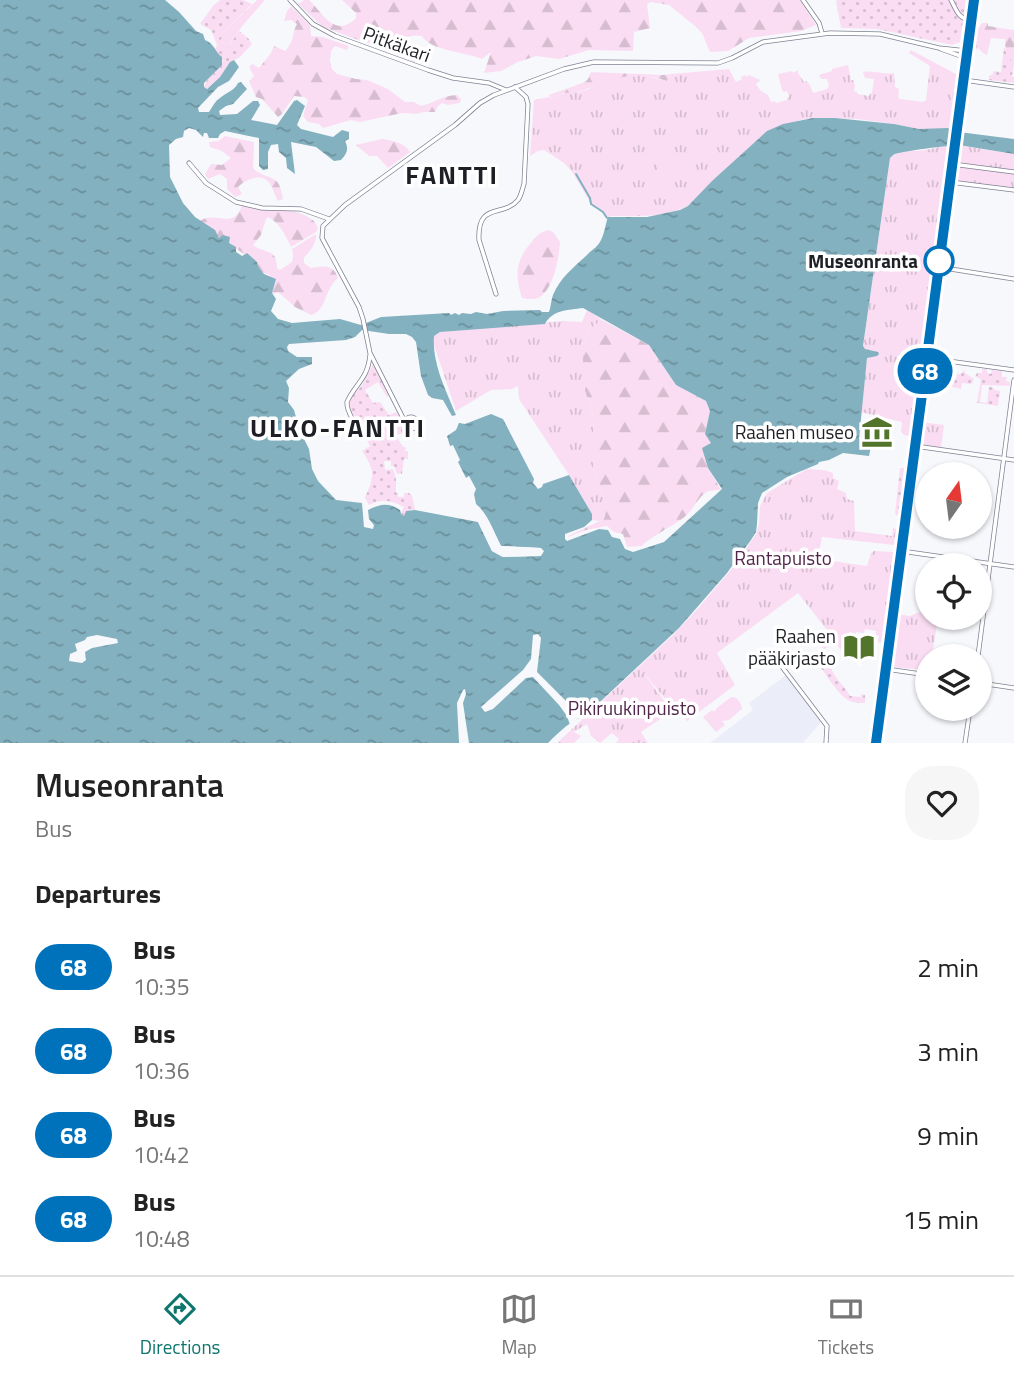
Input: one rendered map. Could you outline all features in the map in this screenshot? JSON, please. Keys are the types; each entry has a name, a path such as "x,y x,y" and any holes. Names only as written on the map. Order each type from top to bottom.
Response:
{"street":[{"name":"Pitkäkari","path":"290,0 313,24 335,36 453,78 486,82 506,90"},
{"path":"803,0 819,23 822,33"},
{"path":"951,0 961,17 971,19"},
{"path":"876,743 974,0"},
{"path":"400,409 416,419 416,427 413,429 406,426 400,409 370,353 359,307 322,238 323,226 345,205 455,125 480,103 506,90 587,63 714,63 732,58 763,42 822,33 880,34 939,48 966,58"},
{"path":"939,48 967,51"},
{"path":"964,80 1014,87"},
{"path":"496,294 478,233 484,217 513,205 519,199 524,184 528,104 526,97 515,87"},
{"path":"189,163 206,183 236,202 262,208 301,209 329,219"},
{"path":"952,164 1014,172"},
{"path":"950,182 1014,190"},
{"path":"939,267 1014,278"},
{"path":"359,437 359,430 347,402 365,374 370,353"},
{"path":"926,358 1014,370"},
{"path":"991,553 1014,380"},
{"path":"405,422 411,416"},
{"path":"915,446 1014,460"},
{"path":"901,551 916,553"},
{"path":"992,563 1014,566"},
{"path":"773,655 827,726 826,743"},
{"path":"886,669 915,673"},
{"path":"992,685 1014,688"},
{"path":"965,743 968,721"}],"shaded area":[{"path":"786,675 821,722 803,743 710,743 753,710 749,703"}],"green space":[{"path":"220,0 243,0 252,4 225,31 228,47 239,31 252,44 240,57 230,62 220,77 206,89 206,83 223,61 215,49 217,45 211,30 200,24"},
{"path":"257,0 265,0 227,48 220,41 225,31"},
{"path":"309,0 330,22 342,26 356,18 356,13 342,0 800,0 816,25 801,31 749,38 728,51 710,52 702,33 695,26 669,5 651,2 647,4 650,28 634,32 633,51 589,50 559,59 536,56 501,71 484,73 491,52 482,59 440,48 422,36 412,36 399,44 402,49 416,55 415,62 389,49 323,27 297,3"},
{"path":"838,0 966,0 960,42 952,45 877,29 841,28"},
{"path":"291,6 310,25 311,36 349,46 347,50 335,46 331,51 332,69 337,74 367,80 388,89 405,102 414,102 421,106 457,95 461,99 460,103 442,103 435,112 402,113 360,122 351,120 323,128 319,124 308,122 303,116 308,100 294,96 278,117 262,99 256,97 249,81 254,76 249,67 252,64 259,68 274,46 285,51 288,47 297,24 291,20 284,21"},
{"path":"982,23 1014,30 1014,63 1009,58 1005,39 991,38 987,55 978,48 972,49 975,33"},
{"path":"1004,47 1014,63 1014,83 989,80 993,71 1001,72"},
{"path":"911,50 956,74 951,131 857,119 800,120 760,137 688,206 669,213 607,218 603,211 591,204 564,163 544,150 530,156 534,100 577,93 629,76 667,81 671,74 729,69 736,82 745,75 760,80 756,84 768,95 771,102 776,103 789,97 787,91 782,90 778,74 798,70 813,93 829,86 827,79 821,79 819,75 848,65 857,94 869,96 872,93 874,79 865,78 863,72 894,73 895,87 899,89 900,99 923,102 926,100 930,66 909,53"},
{"path":"591,72 671,74 667,81 653,77 628,76 601,87 574,94 564,93 550,99 549,95 585,82"},
{"path":"225,136 254,142 253,169 276,181 283,199 278,201 270,184 263,178 250,179 241,184 238,187 242,194 235,197 227,189 227,179 220,174 208,179 205,174 211,164 222,165 231,158 210,147 209,142 219,141"},
{"path":"709,136 719,152 693,166 686,148"},
{"path":"382,139 402,144 410,152 388,168 377,156 369,156 356,145"},
{"path":"949,145 913,437 901,432 902,422 861,412 867,358 878,352 863,347 890,158 902,152"},
{"path":"958,145 1014,154 1014,189 954,181"},
{"path":"682,155 684,170 659,175 658,160"},
{"path":"653,160 655,176 629,178 628,162"},
{"path":"242,205 288,210 305,215 315,222 318,229 316,232 291,247 279,226 268,217 261,235 253,245 273,254 280,270 292,262 292,249 316,234 304,263 311,268 331,268 338,278 316,313 311,315 295,307 278,292 267,295 270,275 259,271 250,258 200,221 205,218 229,219 238,213"},
{"path":"548,230 553,232 560,242 552,280 540,297 522,298 518,283 521,257 540,233"},
{"path":"587,310 602,320 589,329 583,345 583,385 593,415 593,469 607,509 604,519 599,521 592,520 592,514 569,475 519,399 518,386 491,390 456,411 434,345 434,336 440,332 563,321 582,322"},
{"path":"602,320 649,345 676,385 706,401 710,411 705,434 712,443 708,468 721,490 705,493 679,521 642,546 627,547 623,534 614,532 607,526 568,537 604,519 604,497 593,469 593,415 583,385 582,368 583,345 589,329"},
{"path":"372,365 389,394 387,397 378,382 365,390 373,403 380,402 389,415 396,412 404,427 405,433 396,435 402,446 407,448 405,451 408,451 402,474 397,474 391,461 384,461 385,470 393,469 398,497 404,497 404,493 412,496 415,510 406,511 404,516 400,514 404,507 400,505 382,501 369,505 365,498 372,474 370,464 362,451 370,446 349,406 351,396 362,386"},
{"path":"943,367 953,370 956,378 957,374 964,370 974,379 972,384 962,383 961,389 948,386 948,382 941,378"},
{"path":"982,369 987,369 987,373 991,374 992,370 1002,371 1002,377 1007,377 1006,381 1010,382 1010,386 982,385 980,402 987,403 989,387 992,387 1000,391 998,406 977,403 981,379 975,377 977,373 982,373"},
{"path":"921,422 944,425 941,448 918,445"},
{"path":"900,468 905,468 903,486 905,476 908,476 902,521 898,520 899,516 895,514"},
{"name":"Rantapuisto","path":"807,469 833,473 833,478 839,481 837,489 846,493 847,499 854,501 855,531 892,536 893,528 896,529 894,545 822,537 818,559 867,566 874,551 893,552 892,585 884,643 878,642 876,631 865,629 864,633 856,632 856,636 852,636 851,640 843,639 841,650 834,642 824,650 815,639 827,630 798,593 717,653 735,685 687,721 641,670 672,711 641,732 648,743 616,743 619,739 612,733 600,743 591,736 587,724 574,732 581,736 574,743 557,743 674,634 735,565 756,534 760,506 767,493"},
{"path":"896,614 915,614 915,630 936,630 934,644 915,644 915,669 891,667"},
{"path":"820,664 831,667 850,696 865,695 865,703 852,702 844,697"},
{"path":"731,697 739,700 742,709 729,720 722,721 725,725 716,732 703,717 712,710 714,712"}],"water":[{"path":"0,0 165,0 196,31 203,34 205,40 222,57 222,65 204,83 204,87 207,89 220,77 230,62 234,60 239,67 229,81 218,87 198,108 199,112 209,112 217,101 241,82 247,89 233,104 219,111 220,115 237,114 253,101 258,101 260,105 251,120 277,125 297,100 305,106 297,125 301,129 333,137 342,130 349,132 349,139 345,141 347,151 341,160 334,161 316,147 291,142 295,174 287,168 286,158 279,152 278,144 271,145 268,152 268,169 263,170 259,166 259,138 225,131 218,138 209,138 207,133 204,133 203,137 196,130 189,128 184,131 183,137 169,145 170,177 183,203 195,217 215,230 219,238 223,235 230,237 229,243 236,247 236,252 242,256 247,253 257,262 264,274 276,279 272,293 276,299 271,311 278,319 292,323 340,319 361,325 381,317 449,313 459,315 476,312 487,314 503,311 549,312 559,283 599,244 608,217 647,217 688,206 767,131 783,124 813,118 835,118 919,129 948,128 951,131 1014,139 1014,154 953,144 898,153 890,158 863,346 879,354 867,358 859,439 872,441 869,456 843,453 787,477 762,493 758,503 756,532 727,573 679,628 586,715 570,723 548,743 469,743 463,703 465,689 457,703 459,743 0,743","holes":["583,308 649,345 676,385 706,401 710,411 705,434 711,443 702,448 708,468 722,489 664,542 633,552 625,549 620,539 612,537 608,530 599,529 567,541 565,534 584,527 592,520 592,514 569,475 543,484 538,489 503,419 491,414 465,424 459,423 456,430 447,436 450,446 453,445 466,478 469,476 476,489 476,504 487,518 501,546 541,548 541,556 503,557 492,551 478,522 415,510 406,511 404,516 396,507 388,505 368,510 369,519 374,525 373,529 364,527 362,503 336,500 318,481 312,469 309,449 294,410 288,402 289,388 286,381 299,369 312,364 312,357 297,357 288,351 289,344 346,340 355,337 362,330 406,334 416,342 421,376 428,395 443,400 452,416 456,415 437,367 434,336 440,332 545,324 556,313","97,635 117,639 118,643 92,648 85,652 86,660 82,663 69,661 70,654 77,651 75,644"]}],"pier":[{"path":"486,517 501,546 541,548 544,551 541,556 503,557 492,551 478,522 481,520 495,548 503,553 540,551 499,549 483,519"},
{"path":"538,634 541,638 537,672 581,716 570,725 559,705 533,677 526,678 493,709 485,712 481,707 523,670 531,659 533,635"}],"waterway":[{"path":"576,174 591,204 607,218"}],"bus line":[{"name":"68","path":"876,743 974,0"}],"place":[{"name":"Museonranta","path":"939,261"},
{"name":"Raahen museo","path":"877,432"},
{"name":"Raahen pääkirjasto","path":"859,647"}],"district":[{"name":"FANTTI","path":"452,175"},
{"name":"ULKO-FANTTI","path":"338,428"}],"park label":[{"name":"Pikiruukinpuisto","path":"632,708"}]}
